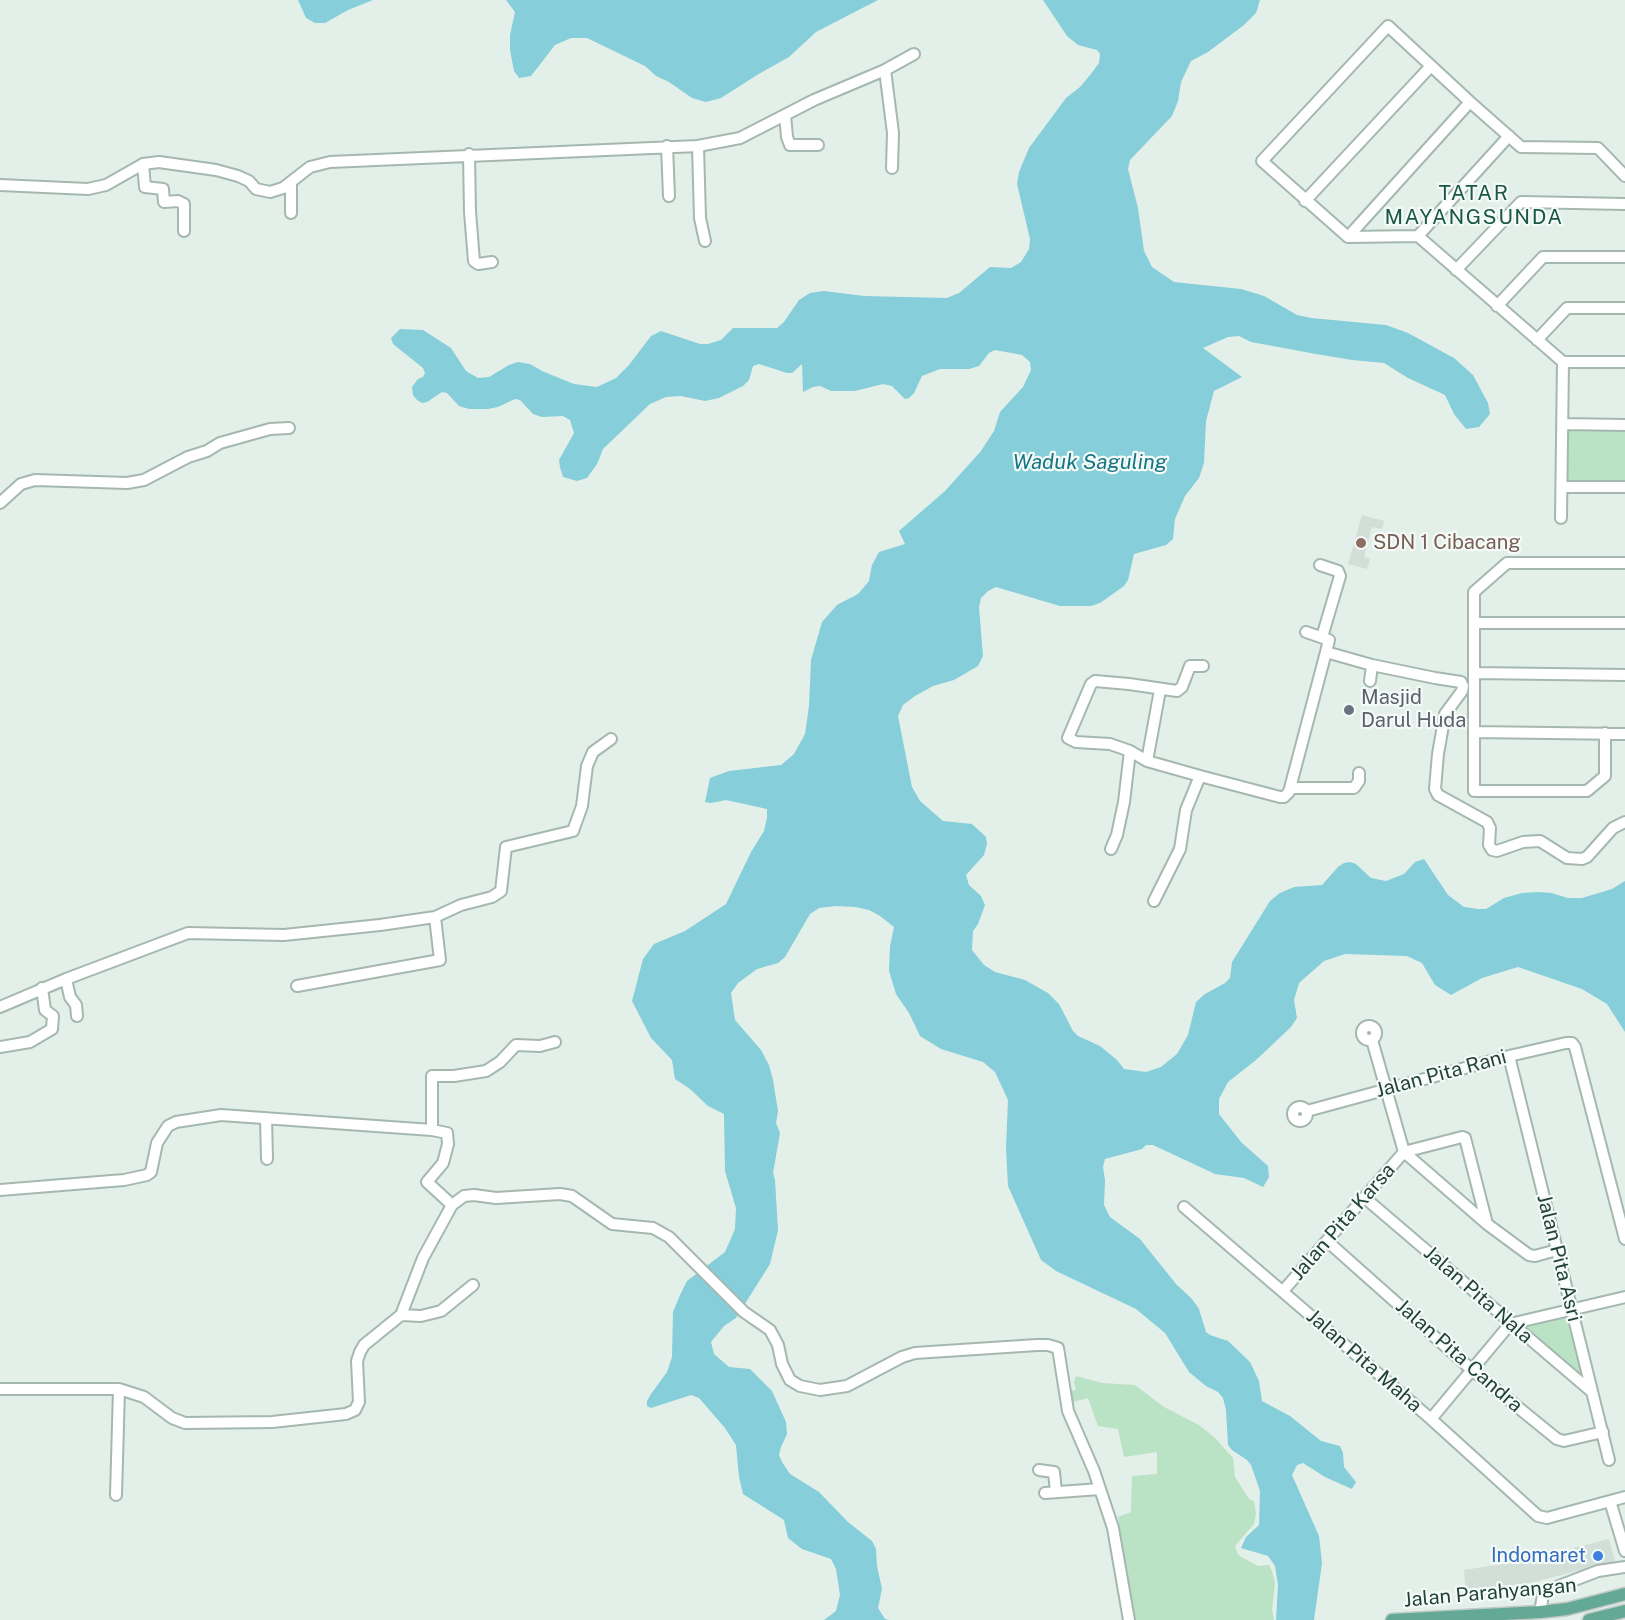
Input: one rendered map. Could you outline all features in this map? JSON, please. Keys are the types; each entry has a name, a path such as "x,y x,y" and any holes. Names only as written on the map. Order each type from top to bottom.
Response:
{"main road":[{"name":"Jalan Parahyangan","path":"1392,1620 1498,1617 1567,1609 1625,1594"},
{"name":"Jalan Parahyangan","path":"1589,1620 1625,1611"}],"street":[{"path":"1625,176 1598,148 1521,147 1388,26 1262,161 1348,237 1418,236 1563,362 1625,362"},
{"path":"0,185 88,189 106,185 143,164 159,162 216,170 238,176 263,191 277,190 291,183 309,167 330,162 469,154 698,146 740,138 885,70 914,54"},
{"path":"1305,201 1431,66"},
{"path":"885,70 893,133 892,168"},
{"path":"1348,237 1470,102"},
{"path":"785,115 790,146 818,145"},
{"path":"1418,236 1509,136"},
{"path":"667,146 669,196"},
{"path":"698,146 700,218 705,241"},
{"path":"469,154 474,261 478,264 492,262"},
{"path":"143,164 145,187 163,189 164,201 178,201 184,204 184,231"},
{"path":"291,183 291,213"},
{"path":"1456,270 1521,202 1625,204"},
{"path":"1497,306 1544,257 1625,256"},
{"path":"1537,340 1567,308 1625,308"},
{"path":"1561,518 1563,362"},
{"path":"1563,424 1625,425"},
{"path":"0,503 21,484 35,480 127,483 144,480 220,443 270,429 289,428"},
{"path":"1562,487 1625,487"},
{"path":"1605,733 1605,776 1587,791 1474,791 1474,592 1507,563 1625,563"},
{"path":"1320,565 1338,571 1340,576 1322,637"},
{"path":"1475,623 1625,623"},
{"path":"1203,666 1190,666 1180,690 1160,690 1095,681 1087,690 1068,738 1076,742 1110,744 1147,761 1280,796 1286,795 1291,788 1329,641 1306,632"},
{"path":"1326,652 1372,665 1435,678 1458,680 1462,684 1462,691 1445,714 1435,789 1438,795 1487,822 1490,828 1489,845 1492,850 1497,851 1523,842 1540,841 1567,858 1582,859 1587,857 1612,828 1625,822"},
{"path":"1370,681 1372,665"},
{"path":"1474,674 1625,675"},
{"path":"1147,761 1160,690"},
{"path":"1474,732 1625,734"},
{"path":"0,1007 42,988 188,933 284,935 380,925 435,917 461,905 492,897 501,891 506,847 573,831 582,806 587,766 593,752 611,739"},
{"path":"1111,849 1122,812 1130,752"},
{"path":"1291,788 1354,788 1359,781 1359,773"},
{"path":"1155,901 1180,849 1186,810 1200,776"},
{"path":"297,986 440,960 435,917"},
{"path":"66,979 70,997 77,1007 77,1016"},
{"path":"0,1047 30,1042 52,1029 53,1016 45,1010 42,988"},
{"path":"1372,1040 1404,1152 1486,1224 1532,1256 1557,1250"},
{"path":"432,1130 430,1080 432,1075 454,1076 486,1071 500,1062 516,1046 540,1046 555,1042"},
{"name":"Jalan Pita Rani","path":"1307,1111 1509,1056 1572,1043 1575,1047 1625,1239"},
{"name":"Jalan Pita Asri","path":"1509,1056 1609,1460"},
{"path":"0,1190 124,1180 147,1175 151,1172 158,1140 168,1125 222,1115 447,1133 448,1144 442,1163 427,1180 427,1184 452,1205"},
{"path":"266,1118 267,1159"},
{"path":"1404,1152 1465,1138 1486,1224"},
{"name":"Jalan Pita Karsa","path":"1283,1292 1404,1152"},
{"path":"0,1389 119,1389 144,1397 172,1418 185,1423 272,1422 346,1414 356,1410 359,1402 357,1361 362,1348 401,1315 423,1258 452,1205 464,1196 474,1195 496,1198 560,1194 572,1196 612,1224 653,1228 669,1237 744,1312 770,1330 778,1345 782,1364 790,1380 800,1386 820,1390 847,1386 902,1357 915,1353 1037,1345 1058,1348 1068,1411 1082,1441 1113,1528 1129,1620"},
{"name":"Jalan Pita Nala","path":"1365,1198 1592,1392"},
{"name":"Jalan Pita Maha","path":"1184,1207 1431,1419 1542,1518 1610,1501"},
{"name":"Jalan Pita Candra","path":"1327,1241 1472,1370 1561,1441 1602,1432"},
{"path":"401,1315 421,1316 441,1311 473,1286"},
{"path":"1431,1419 1510,1324 1625,1297"},
{"path":"116,1495 119,1389"},
{"path":"1039,1470 1054,1472 1051,1493 1100,1489"},
{"path":"1625,1497 1610,1501 1625,1551"},
{"path":"1540,1612 1546,1591 1598,1571 1625,1568"}],"shaded area":[{"name":"SDN 1 Cibacang","path":"1362,515 1384,521 1382,529 1372,527 1364,557 1370,559 1367,569 1348,564"},
{"path":"1609,1539 1615,1561 1530,1583 1466,1592 1464,1570 1522,1561"}],"green space":[{"path":"1625,428 1625,483 1565,483 1565,429"},
{"path":"1566,1316 1582,1375 1523,1327"},
{"path":"1076,1376 1102,1383 1135,1385 1164,1407 1199,1425 1215,1438 1233,1458 1235,1477 1249,1499 1254,1501 1256,1513 1254,1524 1235,1546 1238,1555 1258,1566 1269,1565 1275,1583 1272,1609 1274,1620 1132,1620 1118,1517 1131,1512 1132,1476 1157,1474 1157,1452 1124,1457 1118,1429 1098,1426 1088,1398 1072,1402 1069,1391 1076,1390 1074,1382"}],"water":[{"path":"298,0 373,0 325,23 315,23 306,18"},
{"path":"506,0 878,0 816,32 789,57 721,98 706,102 692,98 656,76 645,66 587,38 571,38 555,45 531,76 519,78 514,71 510,50 510,35 515,12"},
{"name":"Waduk Saguling","path":"1043,0 1260,0 1256,13 1244,25 1208,52 1191,61 1181,82 1178,101 1172,116 1130,160 1128,169 1138,208 1144,251 1152,267 1174,282 1241,289 1264,296 1297,315 1386,325 1408,333 1454,358 1473,375 1488,403 1490,414 1479,427 1466,429 1454,414 1445,395 1408,378 1384,363 1352,360 1251,342 1239,336 1228,337 1203,348 1242,377 1214,391 1206,421 1204,463 1199,478 1185,496 1175,519 1173,539 1166,545 1134,554 1128,580 1124,586 1100,603 1091,606 1060,606 996,587 988,591 981,598 979,607 983,656 978,666 954,680 933,686 915,696 903,705 898,716 912,787 920,801 943,821 972,824 986,837 984,855 966,875 969,885 981,896 985,905 973,931 972,950 984,965 995,972 1025,980 1048,993 1059,1004 1078,1036 1100,1046 1124,1069 1146,1072 1161,1067 1177,1054 1188,1035 1196,1002 1230,978 1232,962 1270,901 1280,893 1294,887 1322,885 1344,863 1356,864 1371,878 1386,881 1404,874 1415,862 1424,859 1448,895 1464,907 1478,909 1486,909 1504,898 1522,893 1551,893 1568,898 1582,898 1612,889 1625,881 1625,1032 1607,1004 1582,989 1518,967 1482,978 1451,995 1435,985 1422,963 1407,956 1345,954 1324,961 1299,983 1294,1000 1297,1018 1291,1027 1256,1060 1228,1082 1219,1099 1219,1114 1241,1142 1268,1166 1269,1177 1263,1187 1244,1178 1215,1174 1153,1145 1146,1145 1142,1149 1105,1159 1103,1167 1104,1205 1110,1217 1140,1239 1176,1284 1192,1299 1199,1309 1206,1332 1228,1341 1250,1362 1259,1381 1262,1401 1290,1416 1321,1441 1340,1446 1344,1467 1356,1482 1352,1489 1325,1477 1303,1463 1297,1465 1292,1475 1319,1536 1322,1563 1314,1620 1276,1620 1278,1585 1275,1566 1268,1556 1241,1548 1246,1537 1259,1525 1260,1491 1251,1465 1228,1445 1223,1398 1189,1372 1165,1333 1136,1309 1056,1271 1041,1260 1008,1186 1006,1148 1008,1100 995,1072 983,1062 941,1049 920,1036 909,1013 896,994 889,971 890,946 894,927 869,910 836,906 819,908 810,914 785,957 778,963 757,969 738,983 731,993 735,1020 761,1050 769,1065 773,1080 778,1111 776,1123 780,1133 773,1173 778,1230 770,1264 736,1318 724,1326 711,1342 714,1354 729,1367 750,1369 772,1391 786,1422 787,1434 779,1455 790,1474 819,1492 848,1522 872,1541 876,1549 882,1589 878,1608 885,1619 889,1620 824,1620 836,1611 840,1595 836,1569 831,1559 802,1549 788,1538 784,1520 743,1494 736,1445 725,1428 699,1398 691,1395 651,1408 647,1406 651,1394 667,1372 672,1357 673,1312 680,1295 687,1281 725,1252 735,1229 736,1208 725,1171 724,1114 708,1106 675,1079 672,1060 651,1038 632,1001 643,959 654,944 685,931 726,904 751,852 764,831 767,809 726,800 705,802 710,778 729,771 781,765 794,754 805,734 811,660 822,622 837,605 858,594 869,581 872,565 879,552 905,544 899,531 945,491 981,451 994,431 1000,412 1023,387 1031,370 1030,362 1022,355 995,350 989,353 979,366 969,369 940,369 922,376 914,393 905,399 892,386 883,384 855,391 831,391 820,386 803,392 802,364 792,373 787,373 759,364 753,366 749,380 743,386 719,398 705,401 681,396 666,397 650,404 603,449 597,464 587,478 577,481 563,477 559,460 574,433 570,420 563,416 542,417 533,414 520,400 515,399 498,407 469,409 459,406 447,393 442,392 422,403 413,395 412,387 418,379 423,377 425,373 423,368 393,344 391,338 400,329 423,330 451,348 466,371 478,378 489,377 518,362 530,364 574,384 597,387 616,378 651,336 661,331 700,344 708,344 721,340 733,328 777,328 799,300 810,293 824,291 864,296 947,298 959,293 990,267 1011,268 1021,262 1029,249 1030,239 1017,184 1019,172 1029,148 1066,98 1080,87 1099,63 1100,54 1097,50 1078,45 1067,36"}],"place":[{"name":"SDN 1 Cibacang","path":"1361,543"},
{"name":"Masjid Darul Huda","path":"1349,710"},
{"name":"Indomaret","path":"1598,1556"}],"district":[{"name":"TATAR MAYANGSUNDA","path":"1474,206"}]}
